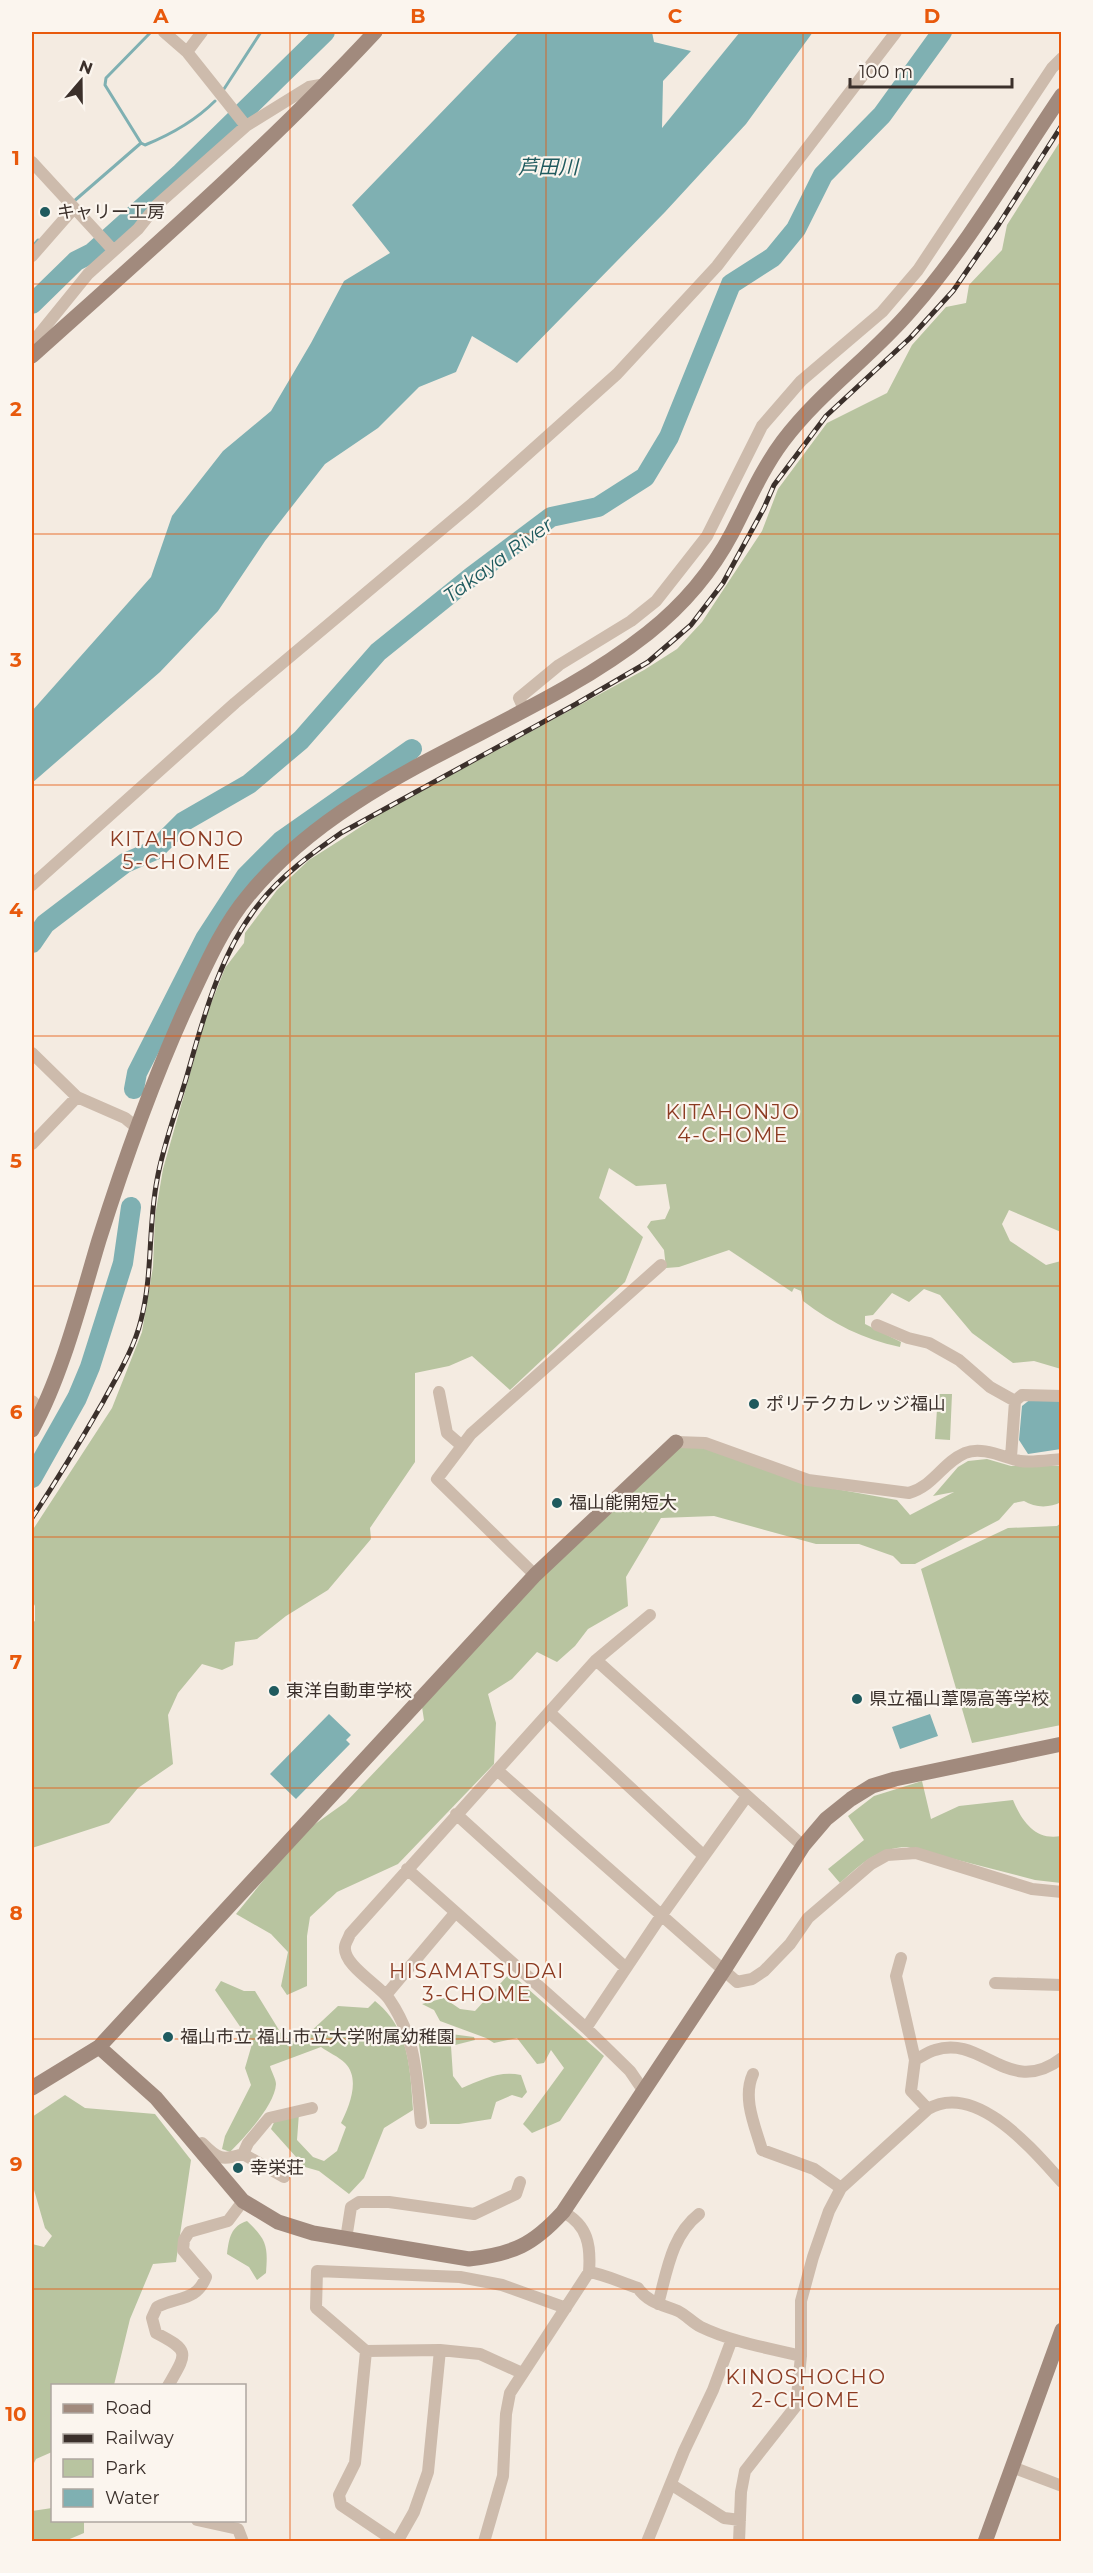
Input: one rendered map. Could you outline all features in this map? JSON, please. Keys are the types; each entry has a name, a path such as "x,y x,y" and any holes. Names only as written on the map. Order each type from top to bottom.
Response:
{"street":[{"path":"164,32 187,52 241,119"},
{"path":"187,52 202,32"},
{"path":"32,356 212,194 327,83 375,32"},
{"path":"32,885 235,703 473,502 617,374 717,266 896,32"},
{"path":"524,709 519,698 559,664 631,621 656,601 707,536 762,426 801,381 882,312 918,270 1052,68 1062,58"},
{"path":"32,343 88,274 107,244 138,229 158,205 241,119 309,87 327,83"},
{"path":"32,1430 37,1406 77,1313 136,1127 157,1070 205,967 224,932 253,891 304,841 342,812 383,786 596,669 667,617 711,568 779,446 809,408 909,313 974,227 1062,95"},
{"path":"32,162 107,244"},
{"path":"32,256 72,205"},
{"path":"32,1053 73,1093 125,1118 136,1127"},
{"path":"32,1144 73,1093"},
{"path":"535,1575 437,1479 471,1434 661,1265"},
{"path":"877,1325 908,1338 929,1343 959,1360 990,1386 1016,1401"},
{"path":"439,1392 447,1433 462,1446"},
{"path":"1011,1457 1016,1401 1022,1395 1062,1396"},
{"path":"32,2088 99,2047 535,1575 676,1442 705,1443 808,1480 909,1493 924,1489 944,1468 966,1453 989,1452 1020,1461 1062,1459"},
{"path":"422,2123 410,2039 400,2016 386,1995 347,1959 345,1948 350,1934 596,1660 650,1615"},
{"path":"596,1660 803,1846"},
{"path":"549,1712 704,1856"},
{"path":"99,2047 156,2098 243,2201 278,2222 313,2233 469,2259 495,2256 525,2245 544,2232 563,2212 724,1970 803,1846 826,1819 872,1786 894,1779 1062,1744"},
{"path":"496,1770 737,1982 752,1979 764,1971 790,1944 808,1918 872,1864 887,1855 916,1853 1032,1889 1062,1892"},
{"path":"586,2028 661,1916 747,1796"},
{"path":"456,1814 626,1968"},
{"path":"407,1869 586,2028 630,2071 643,2090"},
{"path":"386,1995 455,1913"},
{"path":"901,1958 896,1976 915,2060 911,2091 928,2109"},
{"path":"995,1983 1062,1985"},
{"path":"915,2060 936,2049 954,2048 972,2052 1010,2069 1030,2074 1062,2058"},
{"path":"753,2074 750,2082 749,2105 762,2150 814,2169 841,2188"},
{"path":"738,2541 746,2471 796,2406 801,2356 801,2301 829,2211 841,2188 928,2109 939,2103 953,2102 966,2105 992,2117 1022,2139 1062,2182"},
{"path":"243,2154 248,2143 269,2118 312,2108"},
{"path":"190,2138 195,2136 214,2155 226,2159 243,2154 284,2177"},
{"path":"346,2239 351,2207 359,2202 389,2202 474,2214 516,2194 520,2182"},
{"path":"169,2384 183,2360 183,2353 179,2345 156,2333 152,2318 157,2307 195,2295 202,2288 206,2277 183,2250 184,2240 189,2232 228,2221 243,2201"},
{"path":"484,2541 503,2476 506,2414 510,2393 589,2272 591,2252 585,2232 574,2218 563,2212"},
{"path":"658,2304 677,2239 688,2223 699,2214"},
{"path":"522,2373 480,2354 440,2350 366,2351 316,2308 317,2271 460,2277 502,2285 566,2308"},
{"path":"589,2272 638,2288 641,2294 658,2304 680,2312 701,2326 732,2338 801,2356"},
{"path":"985,2541 1062,2330"},
{"path":"647,2541 672,2485 684,2451 713,2390 732,2338"},
{"path":"366,2351 355,2463 339,2494 340,2505 397,2541 422,2494 428,2472 440,2350"},
{"path":"1012,2467 1062,2486"},
{"path":"672,2485 724,2518 740,2520"},
{"path":"206,2522 238,2529 243,2541"}],"green space":[{"path":"1061,140 1061,1232 1009,1210 1002,1224 1010,1241 1046,1265 1061,1261 1061,1369 1034,1361 1013,1363 972,1333 940,1295 924,1289 909,1302 892,1293 873,1315 865,1316 865,1324 901,1342 900,1347 873,1340 837,1324 803,1301 801,1291 794,1288 792,1292 729,1250 679,1267 666,1268 664,1250 647,1227 651,1221 665,1219 670,1208 666,1184 636,1186 609,1168 599,1198 643,1237 625,1282 510,1390 472,1356 449,1366 415,1373 415,1462 370,1528 371,1539 328,1590 286,1616 257,1639 235,1642 233,1665 222,1670 202,1664 178,1693 168,1715 173,1764 138,1788 109,1823 32,1848 32,1623 35,1621 35,1606 32,1600 32,1531 112,1408 142,1332 153,1267 155,1216 163,1169 207,1014 225,968 244,943 245,933 277,890 309,860 383,812 644,670 677,649 702,622 762,531 778,489 827,423 887,393 912,345 946,307 966,303 969,285 1002,250 1007,225"},
{"path":"938,1394 952,1394 950,1440 935,1439"},
{"path":"677,1446 706,1446 808,1484 897,1500 910,1515 954,1492 933,1496 958,1467 968,1461 987,1459 1011,1466 1061,1466 1061,1502 1043,1506 1024,1501 1014,1503 999,1520 915,1564 901,1564 893,1556 859,1544 816,1544 714,1516 661,1518 626,1577 628,1606 588,1629 575,1646 557,1662 537,1652 512,1679 488,1694 496,1723 494,1764 398,1864 337,1892 310,1917 307,1936 307,1986 287,1995 281,1986 288,1952 271,1934 236,1914 301,1834 346,1802 424,1720 422,1707 536,1578"},
{"path":"1061,1523 1061,1725 972,1743 921,1569 1008,1528 1057,1526"},
{"path":"922,1781 931,1819 959,1806 1013,1800 1021,1816 1037,1833 1052,1837 1061,1836 1061,1883 1035,1880 907,1847 887,1850 870,1858 840,1883 828,1869 864,1840 848,1816 874,1796"},
{"path":"510,1973 604,2056 560,2121 532,2133 523,2124 564,2068 551,2050 544,2063 537,2064 517,2038 494,2043 440,2021 434,2010 422,2004 444,1998 460,2009 475,2011"},
{"path":"221,1981 244,1991 255,1991 287,2043 307,2035 338,2006 368,2008 375,2001 387,2012 395,2024 402,2037 409,2065 413,2110 384,2128 364,2178 349,2194 319,2171 305,2167 271,2129 276,2118 299,2113 297,2140 313,2157 324,2161 337,2151 346,2127 341,2123 352,2093 352,2077 345,2063 321,2047 270,2066 276,2084 265,2111 230,2152 222,2149 225,2136 251,2085 245,2068 252,2044 215,1990"},
{"path":"443,2033 474,2037 475,2040 451,2046 453,2076 462,2088 491,2077 513,2074 521,2075 527,2092 522,2098 512,2095 496,2102 491,2119 459,2124 430,2124 418,2038"},
{"path":"65,2095 85,2108 155,2114 191,2160 176,2262 153,2264 130,2319 114,2384 51,2384 51,2452 36,2459 32,2467 32,2244 44,2247 52,2236 45,2228 32,2183 34,2157 32,2117"},
{"path":"247,2221 259,2233 265,2244 266,2273 257,2280 249,2267 227,2254 234,2229"},
{"path":"51,2508 51,2522 84,2522 84,2533 65,2541 32,2541 32,2511"}],"water":[{"name":"芦田川","path":"519,32 652,32 654,42 691,51 663,81 662,128 740,32 813,32 746,124 665,212 517,363 472,336 456,372 419,387 378,428 325,464 265,541 218,611 160,672 32,783 32,711 151,577 172,516 223,451 271,411 344,281 390,253 352,205"},
{"path":"1032,1398 1061,1401 1061,1449 1028,1454 1019,1440 1022,1406"},
{"path":"329,1714 351,1735 346,1740 350,1744 296,1799 270,1774"},
{"path":"930,1714 938,1736 900,1749 892,1727"}],"waterway":[{"path":"141,143 105,85 106,78 151,32"},
{"path":"224,89 261,32"},
{"path":"32,304 76,261 92,253 181,173 325,32"},
{"name":"Takaya River","path":"32,943 45,924 125,863 155,850 183,822 249,784 301,740 378,652 471,577 551,517 598,507 645,477 669,437 731,284 773,257 796,229 823,175 882,115 942,32"},
{"path":"73,202 141,143 145,145 174,132 215,101"},
{"path":"32,247 38,240"},
{"path":"134,1089 137,1073 205,939 246,876 281,841 412,749"},
{"path":"32,1478 77,1398 90,1367 123,1263 131,1207"}],"railway":[{"path":"32,1518 103,1402 134,1341 145,1303 154,1197 166,1142 214,988 233,944 259,904 287,874 341,833 648,662 691,625 723,583 774,485 826,416 910,338 953,291 1062,125"}],"place":[{"name":"キャリー工房","path":"45,212"},
{"name":"ポリテクカレッジ福山","path":"754,1404"},
{"name":"福山能開短大","path":"557,1503"},
{"name":"東洋自動車学校","path":"274,1691"},
{"name":"県立福山葦陽高等学校","path":"857,1699"},
{"name":"福山市立 福山市立大学附属幼稚園","path":"168,2037"},
{"name":"幸栄荘","path":"238,2168"}],"district":[{"name":"KITAHONJO 5-CHOME","path":"177,850"},
{"name":"KITAHONJO 4-CHOME","path":"733,1124"},
{"name":"HISAMATSUDAI 3-CHOME","path":"477,1982"},
{"name":"KINOSHOCHO 2-CHOME","path":"806,2388"}]}
